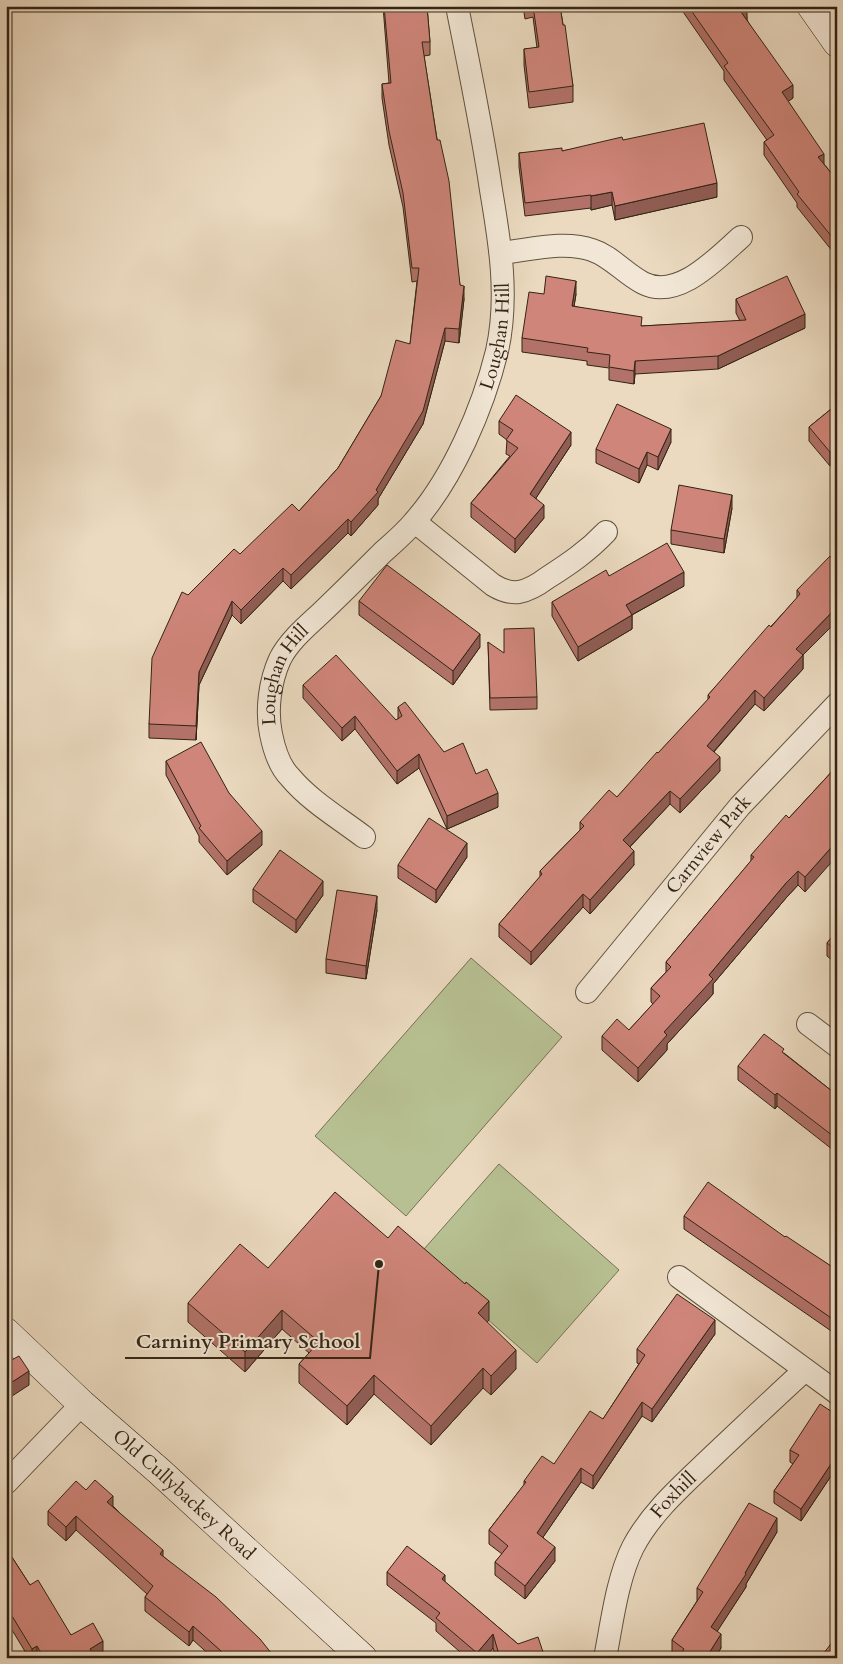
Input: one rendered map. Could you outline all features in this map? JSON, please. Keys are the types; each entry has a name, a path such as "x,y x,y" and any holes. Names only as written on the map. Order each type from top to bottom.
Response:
{"street":[{"name":"Loughan Hill","path":"364,837 311,798 288,776 278,758 272,738 269,714 270,692 278,666 287,648 307,626 414,522 436,493 454,464 476,416 489,380 497,350 502,316 501,253 484,141 457,6"},
{"path":"811,6 837,43"},
{"path":"501,253 564,246 583,247 600,253 643,283 664,287 687,280 698,274 740,237"},
{"path":"414,522 493,585 499,589 512,592 526,590 578,559 606,532"},
{"name":"Carnview Park","path":"587,992 740,806 837,704"},
{"path":"808,1024 837,1046"},
{"path":"679,1277 837,1393"},
{"name":"Old Cullybackey Road","path":"6,1332 82,1404 363,1658"},
{"name":"Foxhill","path":"605,1658 629,1557 633,1547 652,1518 673,1494 805,1370"},
{"path":"6,1483 82,1404"}],"green space":[{"path":"471,958 562,1037 406,1216 315,1136"},
{"path":"499,1164 619,1270 537,1363 417,1257"}],"building":[{"path":"384,6 427,6 430,42 422,42 437,140 440,140 449,181 460,285 464,286 459,329 445,328 423,411 376,490 378,492 351,522 348,519 291,575 283,568 241,610 232,601 199,672 196,726 149,724 152,658 182,592 188,595 234,549 240,554 292,504 299,511 338,468 381,396 396,340 410,344 419,268 412,268 403,193 389,131 382,84 391,83"},
{"path":"533,6 560,6 563,25 565,25 573,86 529,92 524,49 539,47"},
{"path":"688,6 746,6 747,8 741,12 793,85 782,92 824,154 818,157 837,180 837,243 797,194 799,192 764,142 774,135 724,66 728,63"},
{"path":"704,123 717,183 615,206 612,192 525,203 519,153 562,148 562,151 622,137 623,140"},
{"path":"546,276 576,281 572,306 642,317 641,326 746,320 736,299 787,276 805,314 718,356 635,361 634,371 609,367 610,355 587,352 588,348 522,338 529,292 544,294"},
{"path":"516,395 571,432 530,494 544,505 515,539 471,503 518,448 506,440 513,430 499,421"},
{"path":"617,404 671,429 658,457 647,452 639,469 596,449"},
{"path":"836,405 837,447 830,452 809,427"},
{"path":"679,485 732,495 724,539 671,530"},
{"path":"667,543 684,572 626,605 632,615 578,647 552,602 606,570 609,576"},
{"path":"830,556 834,561 837,558 837,607 796,649 803,655 764,698 755,690 707,746 720,757 680,799 670,791 623,840 634,851 590,900 583,894 531,952 499,924 542,874 540,871 584,826 580,822 609,790 617,797 710,697 708,695 769,625 771,627 800,594 797,590"},
{"path":"387,565 480,634 453,671 359,601"},
{"path":"534,628 537,697 490,698 488,642 504,653 504,629"},
{"path":"336,655 396,720 402,716 398,707 405,702 444,752 463,743 476,774 487,769 498,793 447,816 419,754 397,771 355,716 342,728 303,685"},
{"path":"201,742 229,793 262,831 227,861 199,828 201,826 166,761"},
{"path":"837,766 837,841 805,877 798,871 786,883 709,975 713,979 664,1032 667,1035 638,1068 602,1036 617,1019 629,1030 660,996 651,988 671,967 666,962 754,857 751,855 786,815 789,818"},
{"path":"429,818 467,843 436,890 398,865"},
{"path":"280,850 323,881 296,920 253,889"},
{"path":"337,890 377,896 366,966 326,959"},
{"path":"837,931 837,951 827,943"},
{"path":"764,1034 784,1049 782,1052 837,1095 837,1139 738,1066"},
{"path":"708,1182 785,1237 837,1270 837,1322 684,1216"},
{"path":"335,1192 388,1238 398,1226 465,1284 466,1282 489,1301 478,1313 516,1350 491,1376 483,1368 431,1426 374,1375 347,1406 299,1364 319,1342 282,1310 245,1352 188,1303 240,1244 268,1268"},
{"path":"677,1294 715,1320 652,1409 642,1402 593,1476 581,1468 537,1533 555,1547 525,1586 495,1562 508,1546 489,1530 526,1482 524,1481 542,1456 554,1464 590,1411 603,1419 645,1355 637,1349"},
{"path":"19,1356 29,1371 6,1386 6,1363"},
{"path":"820,1404 837,1415 837,1455 801,1509 774,1491 799,1455 790,1450"},
{"path":"95,1480 113,1496 107,1502 163,1550 160,1554 216,1597 260,1639 275,1658 219,1658 221,1651 193,1626 189,1632 145,1597 153,1586 76,1516 66,1527 48,1511 76,1481 86,1490"},
{"path":"749,1503 777,1518 746,1574 711,1627 721,1634 706,1658 678,1658 684,1649 672,1640 703,1592 697,1588"},
{"path":"407,1546 445,1575 442,1579 518,1644 538,1637 545,1658 500,1658 493,1634 477,1653 436,1618 440,1613 387,1572"},
{"path":"6,1548 30,1585 38,1580 71,1635 93,1623 103,1641 90,1649 95,1658 44,1658 37,1646 32,1649 6,1606"},
{"path":"837,1636 837,1658 820,1658"}],"place":[{"name":"Carniny Primary School","path":"379,1264"}]}
